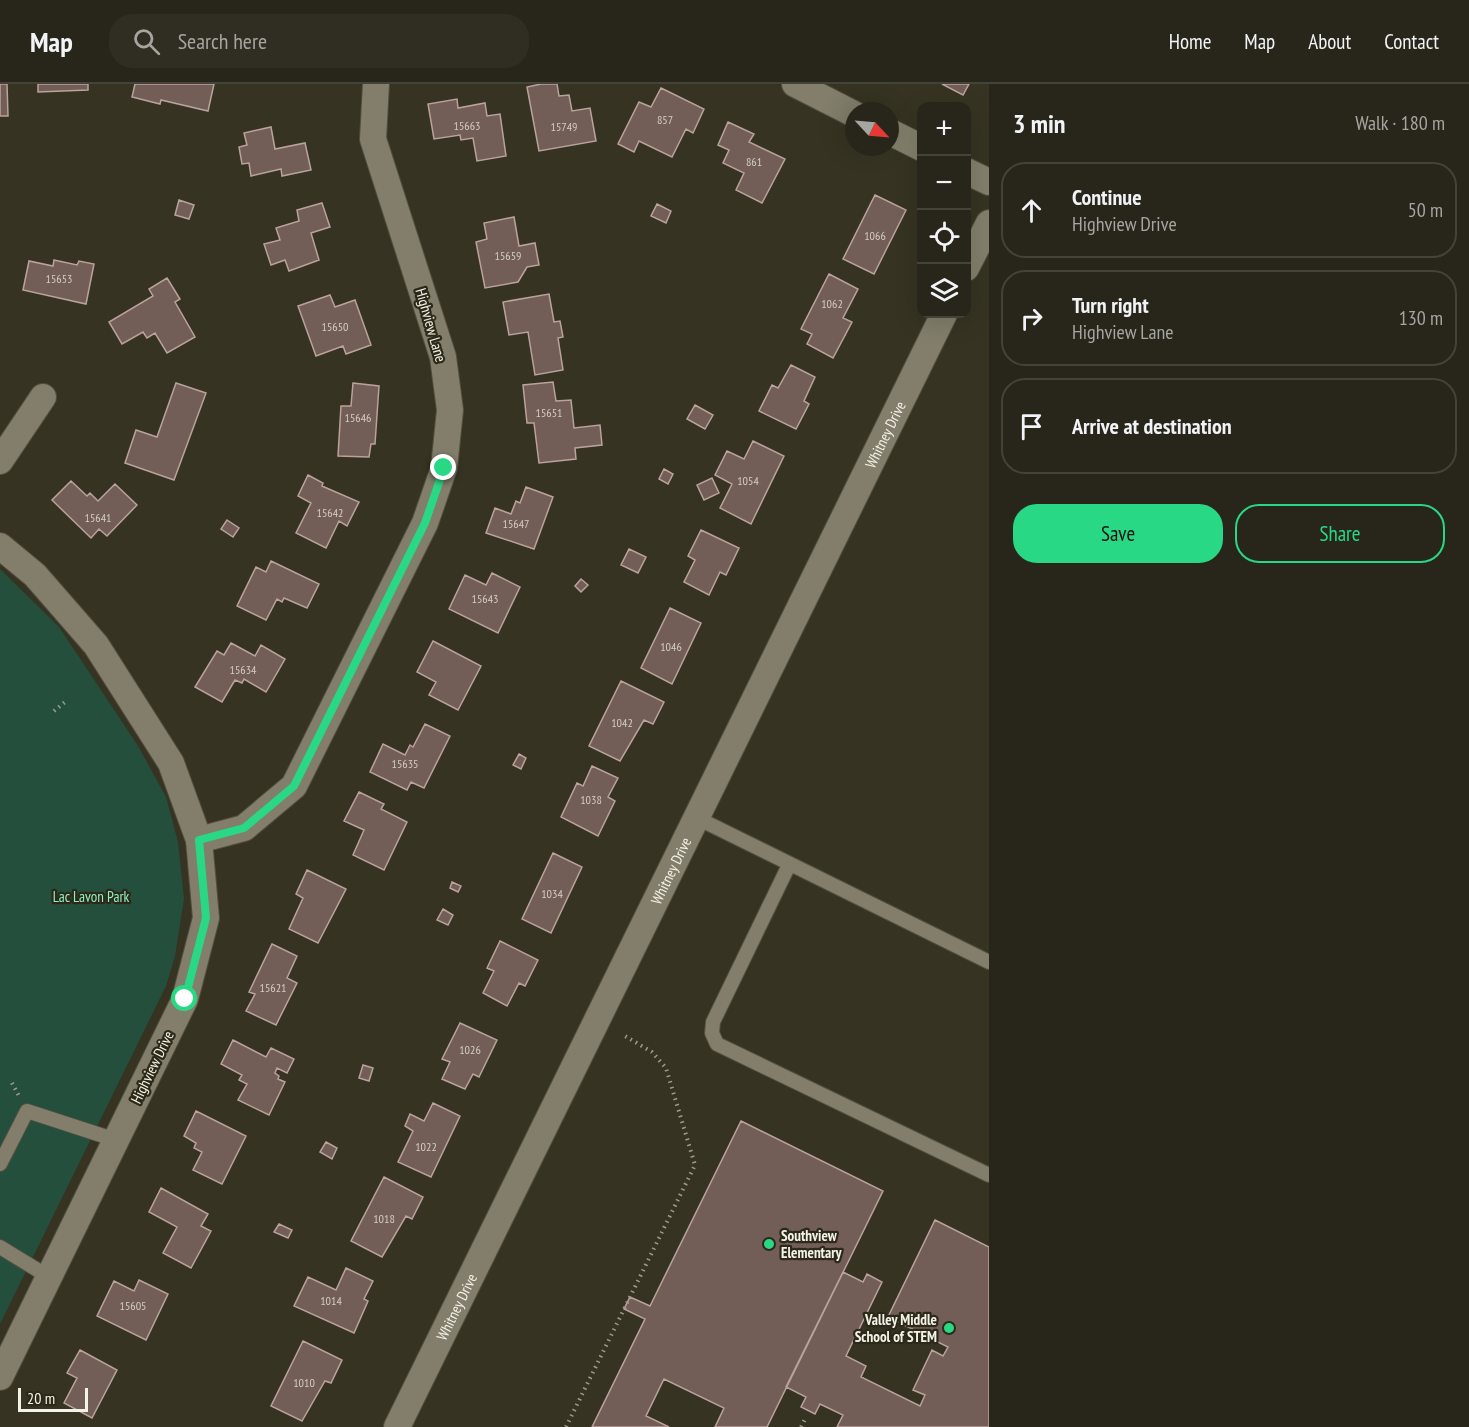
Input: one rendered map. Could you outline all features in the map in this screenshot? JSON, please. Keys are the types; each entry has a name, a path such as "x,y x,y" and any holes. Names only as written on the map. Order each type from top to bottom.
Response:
{"street":[{"name":"Highview Lane","path":"199,840 244,828 294,786 425,523 444,468 450,410 443,357 373,139 376,84"},
{"path":"795,84 845,109"},
{"path":"899,137 917,146"},
{"path":"971,173 989,182"},
{"path":"968,264 989,223"},
{"name":"Whitney Drive","path":"396,1427 942,318"},
{"path":"0,461 44,397"},
{"name":"Highview Drive","path":"0,546 34,574 96,645 171,763 199,840 206,918 185,999 0,1377"}],"lane":[{"path":"695,817 989,962"},
{"path":"789,865 713,1022 712,1033 717,1044 989,1175"},
{"path":"0,1164 27,1111 116,1140"},
{"path":"0,1247 49,1277"}],"path":[{"path":"54,711 65,702"},
{"path":"566,1427 695,1166 666,1068 652,1052 624,1036"},
{"path":"801,1427 806,1417"}],"green space":[{"name":"Lac Lavon Park","path":"0,569 59,627 138,746 166,797 178,842 184,899 175,956 166,986 0,1324"}],"building":[{"path":"0,84 7,84 8,116 0,116"},
{"path":"38,84 88,84 88,90 38,92"},
{"path":"135,84 214,84 208,111 161,100 160,104 132,97"},
{"path":"557,84 559,96 569,95 572,111 590,108 596,141 539,151 527,87"},
{"path":"942,84 969,84 963,95"},
{"path":"661,88 704,109 693,133 686,129 672,157 639,141 634,152 618,144 639,102 651,107"},
{"path":"457,99 458,108 485,103 487,116 500,114 506,156 477,161 473,138 461,140 460,135 434,139 428,104"},
{"path":"728,122 754,134 749,142 785,159 762,203 736,190 744,173 723,163 729,150 718,145"},
{"path":"271,127 275,149 305,143 311,170 282,176 281,169 251,176 249,163 242,164 239,147 247,145 244,133"},
{"path":"875,195 906,210 874,274 843,259"},
{"path":"179,200 194,205 189,219 175,215"},
{"path":"322,203 330,227 311,233 319,260 289,271 285,260 271,265 264,244 280,240 276,228 299,221 297,210"},
{"path":"657,204 671,211 666,223 651,216"},
{"path":"514,217 519,246 535,243 539,265 527,267 518,282 485,288 476,242 487,239 484,223"},
{"path":"54,260 77,265 79,261 94,264 86,304 23,290 29,261 53,266"},
{"path":"829,274 858,289 843,318 852,322 833,358 807,344 812,334 801,329"},
{"path":"167,278 180,299 175,302 195,337 167,353 155,333 147,338 143,332 122,344 109,322 153,296 149,289"},
{"path":"549,294 554,322 560,321 563,337 558,338 563,370 535,375 528,332 509,335 503,302"},
{"path":"330,295 335,307 355,300 371,345 346,354 343,346 316,356 298,306"},
{"path":"791,365 815,377 804,401 809,404 796,429 759,411 772,385 778,388"},
{"path":"553,382 556,401 571,400 574,428 600,425 602,445 575,448 576,459 539,463 534,423 527,423 523,385"},
{"path":"176,383 206,393 174,480 125,463 136,430 157,437"},
{"path":"353,383 379,386 375,444 371,444 369,457 338,456 341,406 351,406"},
{"path":"695,405 713,415 705,429 687,419"},
{"path":"753,441 784,456 751,524 720,508 732,484 715,475 727,451 744,459"},
{"path":"664,469 673,474 668,484 659,479"},
{"path":"308,475 323,483 322,486 359,502 347,526 339,521 326,548 296,533 311,503 298,496"},
{"path":"712,478 719,493 704,500 697,485"},
{"path":"71,481 87,496 90,493 98,501 115,484 137,505 107,536 99,529 91,538 52,500"},
{"path":"526,487 553,497 534,549 486,533 495,508 511,514 516,501 520,503"},
{"path":"227,520 239,528 233,537 221,529"},
{"path":"701,530 739,548 726,575 720,572 709,595 684,582 695,560 688,556"},
{"path":"629,549 646,557 638,573 621,565"},
{"path":"271,561 319,584 307,608 284,598 282,602 277,599 266,620 237,606 256,567 266,572"},
{"path":"492,573 520,587 498,633 449,609 465,575 486,585"},
{"path":"581,579 588,585 581,592 575,586"},
{"path":"670,608 701,623 672,684 641,668"},
{"path":"433,641 481,666 458,710 429,695 436,682 417,672"},
{"path":"231,643 255,656 261,645 285,659 266,692 244,679 242,683 235,680 222,702 195,687 217,651 224,655"},
{"path":"621,681 664,702 653,724 644,720 620,761 589,746"},
{"path":"425,724 450,736 424,788 411,782 407,790 370,772 383,744 405,755 410,745 413,747"},
{"path":"519,754 526,758 521,769 513,765"},
{"path":"592,766 618,778 608,797 615,801 598,836 561,817 577,783 583,786"},
{"path":"359,792 384,804 381,809 407,822 384,870 353,855 364,830 344,821"},
{"path":"553,853 582,867 551,933 522,919"},
{"path":"307,870 346,889 318,943 289,929 303,898 296,894"},
{"path":"452,882 461,886 458,892 450,888"},
{"path":"443,909 453,915 448,925 437,920"},
{"path":"500,941 538,960 525,986 519,983 507,1006 483,993 494,971 487,968"},
{"path":"272,944 297,956 287,978 297,983 276,1025 246,1011 255,994 249,992"},
{"path":"460,1023 497,1040 479,1077 473,1074 465,1089 442,1079 450,1062 442,1059"},
{"path":"233,1040 266,1057 271,1048 294,1059 287,1073 277,1068 275,1073 279,1076 278,1079 285,1082 269,1115 238,1100 247,1084 239,1080 242,1075 221,1064"},
{"path":"363,1065 373,1068 369,1081 359,1078"},
{"path":"433,1103 460,1116 431,1177 398,1162 413,1131 405,1126 410,1114 424,1121"},
{"path":"196,1111 246,1136 222,1184 193,1170 202,1152 194,1148 196,1143 184,1136"},
{"name":"Southview Elementary","path":"741,1121 883,1191 767,1427 715,1427 724,1408 664,1379 646,1416 669,1427 592,1427 645,1319 624,1309 630,1297 650,1306"},
{"path":"326,1142 337,1148 332,1159 320,1152"},
{"path":"384,1177 423,1197 412,1219 406,1216 382,1257 351,1241"},
{"path":"161,1188 208,1214 201,1226 211,1231 191,1268 163,1253 177,1227 149,1212"},
{"name":"Valley Middle School of STEM","path":"935,1220 989,1247 989,1427 837,1427 843,1415 820,1404 815,1414 801,1407 806,1397 786,1387 843,1272 863,1282 867,1274 882,1282 846,1356 866,1366 861,1377 920,1406 925,1395 913,1390 932,1350 943,1356 948,1347 888,1317"},
{"path":"279,1224 292,1230 288,1238 274,1232"},
{"path":"346,1268 373,1281 364,1299 368,1301 354,1333 294,1306 308,1277 336,1290"},
{"path":"139,1280 168,1294 146,1340 97,1316 114,1281 134,1291"},
{"path":"303,1341 342,1360 331,1383 325,1381 302,1421 271,1406"},
{"path":"80,1350 117,1370 92,1418 64,1403 77,1378 67,1373"}],"place":[{"name":"Southview Elementary","path":"769,1244"},
{"name":"Valley Middle School of STEM","path":"949,1328"}],"route":[{"path":"185,999 206,918 199,840 244,828 294,786 425,523 444,468"}]}
